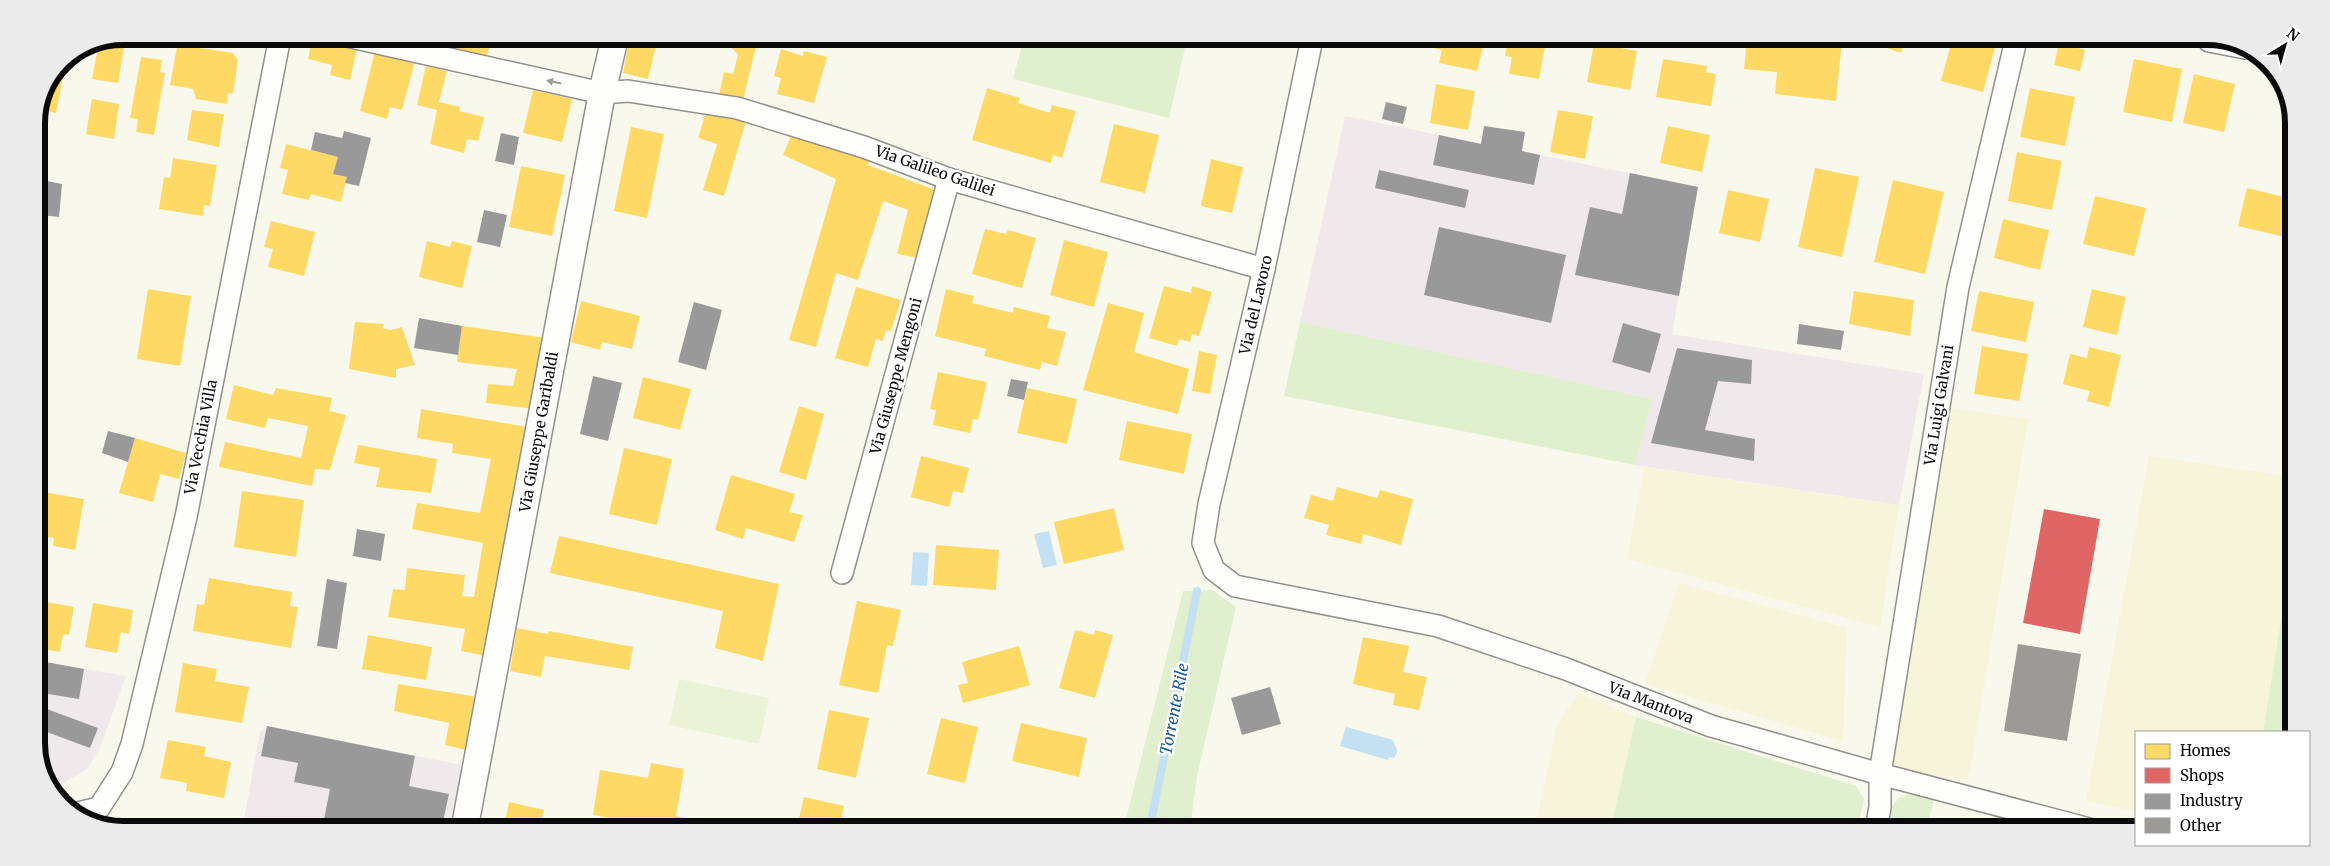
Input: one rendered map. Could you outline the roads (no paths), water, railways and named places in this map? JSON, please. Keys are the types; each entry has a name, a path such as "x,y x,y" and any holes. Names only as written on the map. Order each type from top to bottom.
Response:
{"street":[{"name":"Via Vecchia Villa","path":"85,811 99,808 122,772 132,744 186,517 278,45"},
{"name":"Via Galileo Galilei","path":"421,45 602,93 628,91 738,108 864,147 949,179 1264,269"},
{"name":"Via Giuseppe Garibaldi","path":"466,821 612,45"},
{"name":"Via del Lavoro","path":"1214,570 1203,543 1209,504 1264,269 1311,45"},
{"name":"Via Luigi Galvani","path":"1877,821 1880,807 1880,774 1958,287 2015,45"},
{"name":"Via Giuseppe Mengoni","path":"842,574 949,179"},
{"name":"Via Mantova","path":"1214,570 1235,586 1438,626 1566,669 1711,726 1880,774 2059,821"}],"water":[{"path":"1049,531 1057,565 1043,568 1034,534"},
{"path":"913,552 929,553 927,586 911,585"},
{"path":"1346,727 1393,740 1397,750 1396,755 1394,758 1389,757 1388,760 1340,746"}],"waterway":[{"name":"Torrente Rile","path":"1151,821 1197,591"}]}
